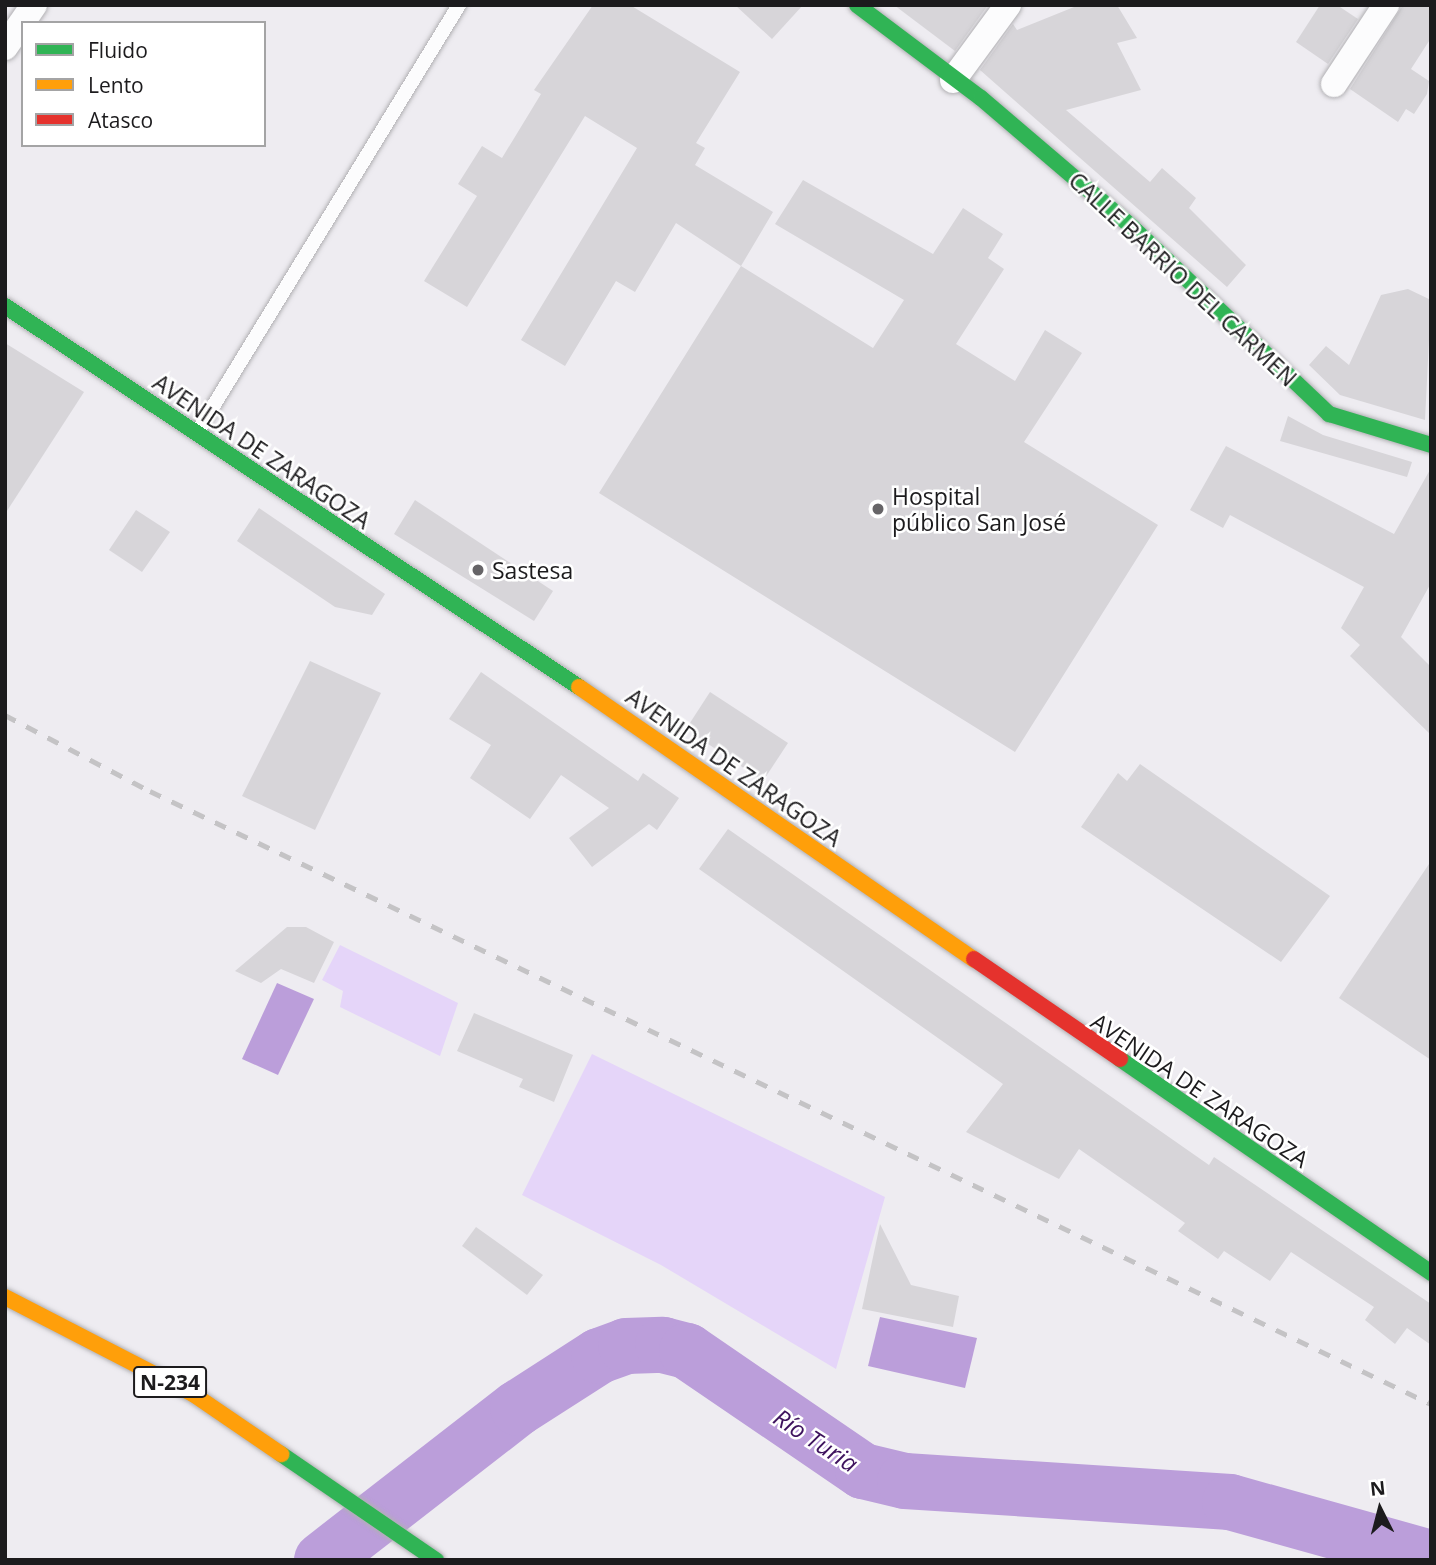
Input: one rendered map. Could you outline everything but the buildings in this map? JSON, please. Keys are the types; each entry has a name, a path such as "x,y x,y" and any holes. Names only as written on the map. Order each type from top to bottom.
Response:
{"main road":[{"name":"CALLE BARRIO DEL CARMEN","path":"857,5 1132,227 1329,414 1431,445"},
{"name":"AVENIDA DE ZARAGOZA","path":"5,306 525,650 1431,1273"},
{"name":"N-234","path":"5,1297 193,1394 327,1480 436,1560"}],"street":[{"path":"23,21 34,5"},
{"path":"953,80 1008,5"},
{"path":"1334,83 1387,5"},
{"path":"5,47 21,24"}],"lane":[{"path":"196,434 459,5"}],"shaded area":[{"path":"340,945 458,1003 440,1056 340,1007 343,991 322,980"},
{"path":"277,983 314,999 278,1075 242,1059"},
{"path":"592,1054 885,1197 836,1369 661,1265 522,1195"},
{"path":"880,1317 977,1338 965,1388 868,1366"}],"waterway":[{"name":"Río Turia","path":"322,1560 518,1408 599,1356 626,1346 663,1345 687,1351 863,1471 905,1481 1230,1502 1431,1558"}],"railway":[{"path":"5,715 150,791 1431,1404"}],"traffic: fast":[{"path":"857,5 981,98 1132,227 1329,414 1431,445"},
{"path":"5,306 579,687"},
{"path":"1120,1059 1431,1273"},
{"path":"281,1454 436,1560"}],"traffic: slow":[{"path":"579,687 974,959"},
{"path":"5,1297 193,1394 281,1454"}],"traffic: jam":[{"path":"974,959 1120,1059"}],"place":[{"name":"Hospital público San José","path":"878,509"},
{"name":"Sastesa","path":"478,570"}]}
